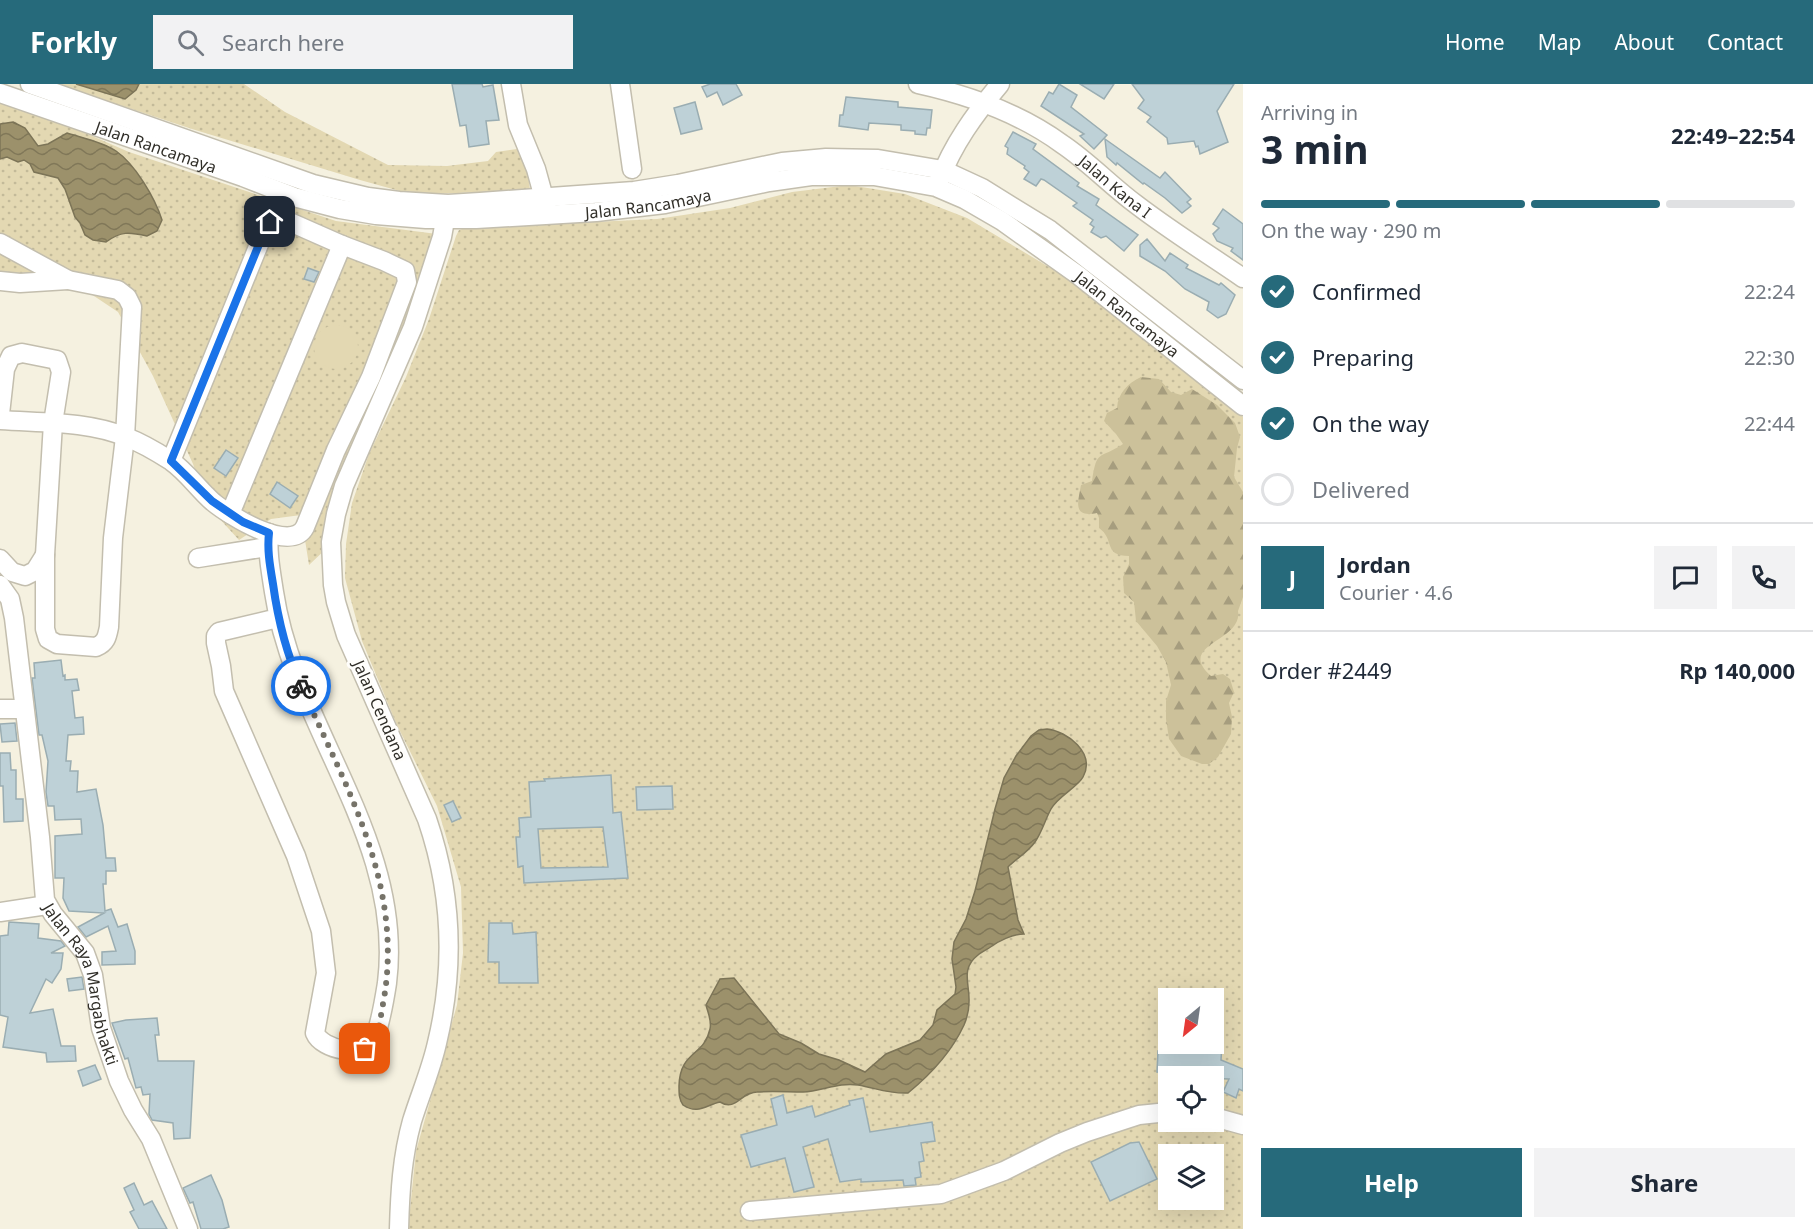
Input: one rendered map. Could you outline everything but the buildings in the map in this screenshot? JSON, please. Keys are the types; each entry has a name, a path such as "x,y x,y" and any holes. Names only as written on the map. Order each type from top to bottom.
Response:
{"street":[{"name":"Jalan Rancamaya","path":"30,84 314,184 447,212"},
{"path":"511,84 518,125 536,169 547,207"},
{"path":"620,84 632,170"},
{"name":"Jalan Kana I","path":"918,84 983,104 1034,127 1062,143 1140,207 1243,278"},
{"path":"936,188 956,143 1000,84"},
{"name":"Jalan Rancamaya","path":"0,93 314,204 376,215 665,204 769,182 811,176 873,176 936,188 964,199 1002,221 1039,247 1078,275 1243,406"},
{"name":"Jalan Rancamaya","path":"547,207 782,162 826,158 878,159 943,170 982,188 1050,230 1243,380"},
{"name":"Jalan Cendana","path":"399,1229 399,1194 406,1144 437,1045 441,1024 450,955 446,895 437,851 427,819 341,621 333,585 330,552 336,514 344,486 413,327 431,276 447,212"},
{"path":"171,461 270,222 283,219 401,268 407,274 407,282 371,377 336,450 304,531 290,538 268,540 198,558"},
{"path":"1039,247 1050,230"},
{"path":"0,243 68,280"},
{"path":"230,514 342,245"},
{"path":"0,281 20,283 68,280 118,290 127,297 132,307 125,436 113,538 109,627 105,641 101,645 96,647 57,644 48,639 45,629 45,555 53,423 61,372 58,362 53,357 22,353 11,356 5,369 0,414"},
{"path":"0,420 53,423 92,428 125,436 171,461 212,501 268,540 278,618 297,675 371,848 384,893 389,944 385,995 374,1040 370,1046 360,1051 327,1046 321,1043 315,1033 326,973 321,931 296,856 224,691 216,639 219,632 278,618"},
{"path":"0,559 12,572 25,576 35,571 45,555"},
{"name":"Jalan Raya Margabhakti","path":"0,585 10,598 13,608 40,837 43,887 47,905 85,954 93,975 101,1028 119,1081 153,1145 188,1229"},
{"path":"0,709 24,709"},
{"path":"0,912 47,905"},
{"path":"750,1211 940,1194 1004,1171 1087,1132 1139,1115 1158,1113"},
{"path":"1224,1120 1243,1125"}],"shaded area":[{"path":"56,84 244,84 285,112 388,165 447,166 488,161 496,152 517,149 525,151 530,190 407,193 192,129"},
{"path":"0,96 129,152 336,221 437,234 328,547 309,565 301,515 271,519 239,540 207,505 193,464 153,376 118,312 52,268 0,282"},
{"path":"849,185 905,194 967,218 1064,276 1243,417 1243,1229 408,1229 416,1151 457,1005 463,953 461,887 437,806 396,723 362,641 345,578 346,544 352,503 369,454 406,377 429,319 459,230 657,219 730,208 792,192"},
{"path":"336,325 345,326 352,331 357,338 357,356 352,363 345,368 336,369 327,368 320,363 315,356 314,347 315,338 320,331 327,326"}],"green space":[{"path":"1141,377 1159,379 1171,392 1181,395 1192,389 1217,405 1235,423 1240,437 1234,477 1243,492 1243,597 1237,621 1231,630 1205,650 1201,657 1202,665 1211,676 1223,674 1230,679 1234,692 1229,703 1232,717 1231,734 1218,757 1209,764 1202,764 1181,756 1169,739 1166,701 1171,685 1166,662 1157,646 1136,621 1134,602 1124,593 1123,577 1129,564 1129,556 1112,550 1107,537 1099,528 1097,513 1084,513 1079,507 1081,485 1092,481 1100,456 1123,444 1104,421 1107,413 1117,408 1124,389"}],"water":[{"path":"76,84 139,84 136,90 125,99"},
{"path":"13,122 25,128 38,146 48,144 67,133 116,151 144,182 155,202 162,220 157,231 147,236 121,234 106,242 93,240 85,235 58,178 34,172 30,164 24,160 18,162 7,157 0,159 0,124"},
{"path":"1047,729 1071,739 1083,752 1086,768 1083,777 1054,804 1032,846 1008,867 1018,920 1024,934 1001,940 972,960 967,977 968,1014 959,1035 932,1070 908,1093 844,1085 803,1092 751,1093 730,1105 720,1102 698,1109 683,1105 679,1094 680,1074 683,1066 707,1038 710,1023 706,1005 720,979 734,978 779,1034 819,1054 865,1072 886,1054 920,1040 933,1025 937,1010 955,994 952,959 954,942 966,919 975,891 1004,778 1016,756 1031,736 1039,730"}],"way so far":[{"path":"301,686 371,848 384,893 389,944 385,995 378,1031 370,1046 365,1049"}],"route":[{"path":"270,222 171,461 212,501 243,522 269,533 267,547 278,618 301,686"}]}
